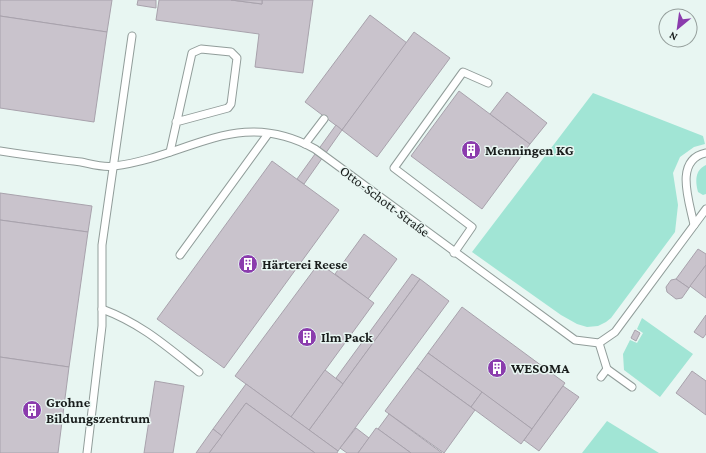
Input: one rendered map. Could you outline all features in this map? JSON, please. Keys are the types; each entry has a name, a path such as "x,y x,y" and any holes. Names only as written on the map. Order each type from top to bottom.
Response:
{"lane":[{"path":"86,453 102,326 102,245 132,36"},
{"path":"170,152 176,122 192,53 201,49 231,52 235,55 237,58 231,104 228,108 176,122"},
{"path":"454,253 472,227 394,168 463,72 488,83"},
{"path":"305,144 324,118"},
{"name":"Otto-Schott-Straße","path":"0,151 112,167 147,161 215,137 249,131 268,134 305,144 575,340 598,343"},
{"path":"180,255 268,134"},
{"path":"694,225 685,184 686,172 690,164 697,156 706,153"},
{"path":"632,388 607,369 598,343 615,332 706,209"},
{"path":"102,309 130,320 148,332 199,372"},
{"path":"601,377 607,369"}],"green space":[{"path":"593,93 703,136 705,144 694,147 680,157 673,173 678,205 675,232 611,318 598,326 587,327 577,324 561,315 472,252"},
{"path":"706,165 706,194 703,195 698,192 696,180 702,167"},
{"path":"642,318 693,354 660,397 624,370 623,354 630,340 637,343 643,333 637,329"},
{"path":"607,421 659,453 582,453"}],"building":[{"path":"0,0 112,0 107,32 0,16"},
{"path":"138,0 156,0 156,8 137,5"},
{"path":"159,0 231,0 262,4 262,0 313,0 303,73 255,67 259,34 156,20"},
{"path":"231,0 262,0 262,4"},
{"path":"370,15 407,43 342,130 305,102"},
{"path":"0,16 107,32 94,122 0,108"},
{"path":"414,32 450,58 377,157 342,130"},
{"name":"Menningen KG","path":"459,91 530,144 482,209 411,156"},
{"path":"507,92 547,123 530,144 490,114"},
{"path":"336,125 342,130 304,184 297,179"},
{"name":"Härterei Reese","path":"272,161 339,210 224,368 157,319"},
{"path":"0,193 92,206 88,232 0,220"},
{"path":"0,220 88,232 69,367 0,357"},
{"path":"364,234 397,259 368,299 335,274"},
{"path":"698,249 706,254 706,265 689,288 676,279"},
{"name":"Ilm Pack","path":"319,263 374,303 291,417 235,376"},
{"path":"706,265 706,298 690,286"},
{"path":"412,274 420,279 343,384 336,378"},
{"path":"420,279 449,301 338,451 309,430"},
{"path":"676,279 689,288 682,298 676,299 667,292 666,287 671,280"},
{"name":"WESOMA","path":"462,307 565,383 532,429 428,353"},
{"path":"706,315 706,334 703,338 694,332"},
{"path":"635,330 640,333 636,341 631,338"},
{"path":"428,353 482,392 471,407 417,368"},
{"name":"Grohne Bildungszentrum","path":"0,357 69,367 58,453 0,453"},
{"path":"417,368 475,410 444,453 385,411"},
{"path":"325,370 343,384 309,430 291,417"},
{"path":"692,371 706,381 706,415 676,393"},
{"path":"155,381 184,386 173,453 144,453"},
{"path":"246,384 338,451 337,453 315,453 246,403 222,436 213,429"},
{"path":"563,386 579,397 539,451 524,440"},
{"path":"482,392 532,429 521,444 471,407"},
{"path":"246,403 315,453 209,453"},
{"path":"389,414 442,453 411,453 378,429"},
{"path":"356,428 369,438 358,453 347,453 340,448"},
{"path":"376,428 378,429 411,453 358,453"},
{"path":"213,429 222,436 209,453 196,453"}],"place":[{"name":"Menningen KG","path":"471,150"},
{"name":"Härterei Reese","path":"248,264"},
{"name":"Ilm Pack","path":"307,337"},
{"name":"WESOMA","path":"497,368"},
{"name":"Grohne Bildungszentrum","path":"32,410"}]}
